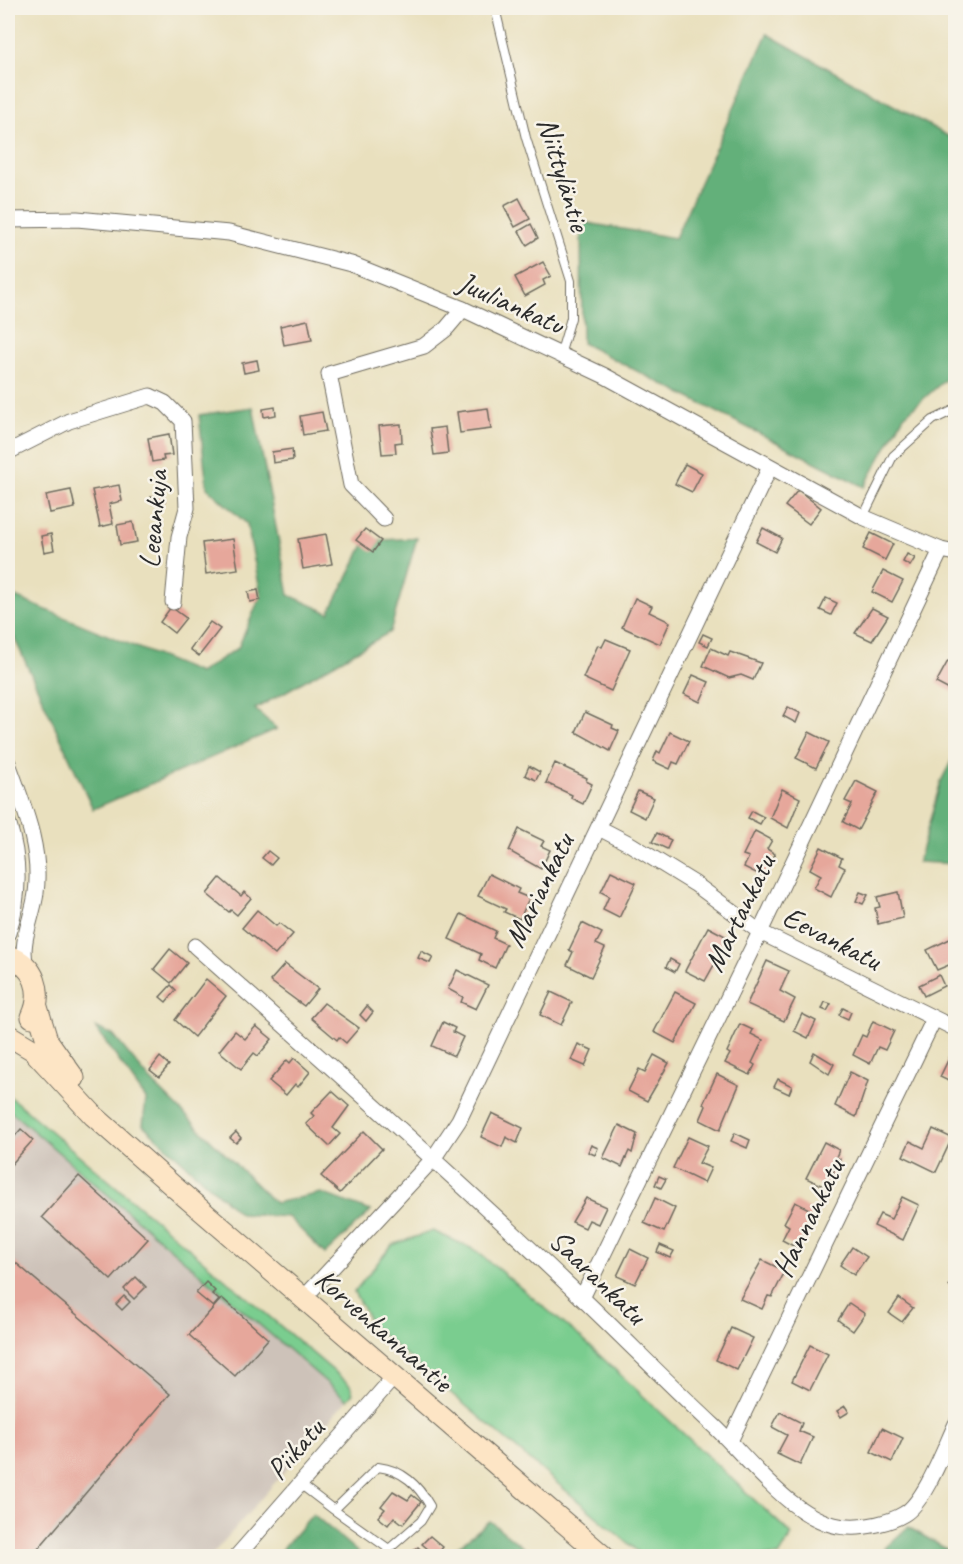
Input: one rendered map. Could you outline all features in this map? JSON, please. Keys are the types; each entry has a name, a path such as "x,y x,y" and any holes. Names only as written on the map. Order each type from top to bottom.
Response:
{"main road":[{"name":"Korvenkannantie","path":"17,961 37,985 37,1006 47,1040 99,1111 130,1146"},
{"path":"8,1035 26,1025 37,1006"},
{"name":"Korvenkannantie","path":"8,1035 33,1050 94,1116 393,1378 603,1557"}],"street":[{"name":"Juuliankatu","path":"8,220 77,219 229,232 351,264 463,309 605,376 862,517 948,551"},
{"path":"384,519 351,485 329,374 424,346 446,329 463,309"},
{"name":"Leeankuja","path":"8,452 69,421 150,396 165,403 183,421 186,474 187,508 179,537 173,602"},
{"name":"Mariankatu","path":"303,1299 433,1159 459,1120 770,467"},
{"name":"Martankatu","path":"582,1298 948,551"},
{"path":"8,763 31,827 36,857 36,892 23,956 17,961"},
{"path":"8,822 16,860 17,878 15,903 8,933"},
{"name":"Eevankatu","path":"598,828 630,844 695,884 760,932 956,1029"},
{"name":"Saarankatu","path":"195,946 433,1159 582,1298 730,1441 765,1479 794,1503 820,1520 847,1527 880,1523 905,1514 928,1481 956,1424"},
{"name":"Hannankatu","path":"730,1441 934,1019"},
{"name":"Piikatu","path":"237,1557 393,1378"}],"lane":[{"name":"Niittyläntie","path":"495,8 526,138 572,281 571,318 560,355"},
{"path":"862,517 893,456 933,420 956,409"},
{"path":"300,1484 334,1510 389,1549 421,1521 430,1506 419,1487 392,1469 378,1467 334,1510"}],"shaded area":[{"path":"8,1109 347,1400 211,1556 8,1556"}],"green space":[{"path":"767,34 955,140 955,371 904,416 864,487 582,343 581,222 675,238"},
{"path":"253,407 289,595 329,613 366,541 417,538 390,632 255,709 277,729 93,809 8,624 8,594 199,673 238,648 261,595 247,524 207,488 199,415"},
{"path":"955,754 955,864 918,862 941,781"},
{"path":"95,1027 113,1035 150,1080 275,1203 321,1193 371,1211 325,1254 288,1217 240,1214 143,1125 146,1099"},
{"path":"8,1095 350,1385 353,1393 347,1400 8,1109"},
{"path":"433,1231 475,1250 580,1337 792,1535 779,1556 643,1556 373,1327 354,1292 392,1245"},
{"path":"313,1514 362,1556 276,1556"},
{"path":"490,1521 534,1556 446,1556"},
{"path":"908,1527 955,1556 891,1556 885,1548"}],"building":[{"path":"519,198 530,219 515,227 504,206"},
{"path":"531,224 538,238 527,245 519,231"},
{"path":"543,262 551,276 543,280 545,285 525,296 515,277"},
{"path":"308,320 312,340 284,345 280,326"},
{"path":"257,360 259,370 244,373 242,363"},
{"path":"275,407 276,415 264,417 263,409"},
{"path":"488,408 491,429 460,433 457,412"},
{"path":"322,412 326,431 303,435 300,416"},
{"path":"401,424 402,442 395,443 396,453 382,454 379,426"},
{"path":"445,427 448,453 434,455 430,429"},
{"path":"169,434 172,455 163,456 164,460 152,462 148,438"},
{"path":"292,449 293,460 273,463 272,452"},
{"path":"685,464 702,473 692,492 675,484"},
{"path":"119,485 122,501 109,504 113,524 100,527 92,490"},
{"path":"71,490 75,508 50,513 46,495"},
{"path":"798,490 821,508 809,524 785,506"},
{"path":"163,494 165,501 153,504 151,497"},
{"path":"133,522 137,542 120,545 117,525"},
{"path":"763,528 782,538 775,552 756,542"},
{"path":"365,529 381,541 373,552 356,540"},
{"path":"871,533 893,544 885,560 863,549"},
{"path":"51,534 54,550 44,552 41,536"},
{"path":"326,534 332,564 303,569 298,539"},
{"path":"233,539 238,569 206,574 202,543"},
{"path":"907,554 915,558 910,566 903,562"},
{"path":"883,571 903,581 892,602 872,592"},
{"path":"258,590 260,600 250,602 248,592"},
{"path":"635,598 652,606 649,612 670,622 660,644 622,627"},
{"path":"826,598 837,603 831,615 820,610"},
{"path":"171,607 186,618 174,633 160,622"},
{"path":"872,608 888,616 872,641 855,633"},
{"path":"210,622 220,629 199,656 190,649"},
{"path":"703,634 712,638 708,646 699,642"},
{"path":"606,639 630,649 611,691 583,678 598,645 602,647"},
{"path":"711,648 728,656 730,652 761,663 753,680 741,675 729,678 703,666"},
{"path":"948,661 956,665 956,686 953,692 936,683"},
{"path":"693,675 709,682 700,702 684,694"},
{"path":"788,707 800,713 796,723 783,716"},
{"path":"585,712 613,725 612,728 619,731 610,751 576,732"},
{"path":"670,732 689,741 678,764 673,762 670,769 653,761 657,751 660,753"},
{"path":"809,732 829,742 816,768 796,758"},
{"path":"555,763 587,778 586,781 592,784 583,804 571,798 572,795 546,783"},
{"path":"529,766 540,772 536,780 525,775"},
{"path":"856,781 878,792 858,830 843,822 852,804 845,801"},
{"path":"782,789 800,798 788,828 770,818"},
{"path":"638,791 654,798 645,818 629,810"},
{"path":"752,811 764,817 760,824 748,818"},
{"path":"519,829 544,841 541,846 550,850 541,869 509,851"},
{"path":"755,831 772,840 767,849 775,854 764,877 744,867 749,857 743,855"},
{"path":"657,833 671,840 667,849 652,842"},
{"path":"821,847 842,858 839,865 845,868 831,897 814,888 821,875 810,869"},
{"path":"268,851 277,858 271,865 262,858"},
{"path":"611,871 636,883 619,918 603,910 609,896 601,892"},
{"path":"489,874 519,889 517,893 529,898 520,919 504,912 506,909 478,896"},
{"path":"220,878 241,896 244,892 251,898 237,915 231,910 229,912 207,894"},
{"path":"860,892 868,895 863,904 856,901"},
{"path":"898,892 903,918 878,924 875,908 880,907 877,897"},
{"path":"257,910 276,926 279,923 293,934 275,955 242,928"},
{"path":"461,914 496,931 493,938 506,944 495,968 479,960 481,954 449,939"},
{"path":"582,923 602,933 596,944 605,948 591,977 567,965 573,952 569,950"},
{"path":"708,927 729,938 705,981 685,971"},
{"path":"954,937 956,962 937,970 927,950"},
{"path":"170,949 187,963 171,983 154,969"},
{"path":"421,951 433,957 430,963 418,958"},
{"path":"670,959 679,964 675,972 666,967"},
{"path":"767,961 789,971 780,991 795,999 784,1021 747,1004"},
{"path":"285,964 318,989 304,1006 270,981"},
{"path":"457,970 488,985 476,1009 461,1002 463,997 448,989"},
{"path":"939,975 944,986 924,996 919,985"},
{"path":"206,979 226,996 194,1037 175,1020"},
{"path":"171,985 176,990 166,1002 160,997"},
{"path":"551,992 572,1002 561,1025 540,1015"},
{"path":"675,992 696,1003 675,1043 654,1032"},
{"path":"825,1002 831,1004 827,1011 822,1009"},
{"path":"324,1003 359,1028 346,1043 339,1037 337,1040 311,1018"},
{"path":"367,1006 373,1012 366,1021 360,1015"},
{"path":"843,1008 851,1012 848,1019 839,1015"},
{"path":"802,1014 816,1021 808,1038 794,1031"},
{"path":"873,1021 894,1031 885,1050 878,1047 870,1064 853,1055 862,1035 866,1037"},
{"path":"443,1022 455,1028 453,1032 463,1037 454,1056 432,1046"},
{"path":"740,1024 753,1030 751,1034 763,1040 752,1063 755,1065 750,1075 725,1063 730,1054 727,1052"},
{"path":"256,1026 272,1039 258,1056 254,1053 241,1069 219,1051 235,1031 245,1039"},
{"path":"578,1044 592,1050 585,1066 571,1060"},
{"path":"814,1052 834,1064 829,1074 810,1061"},
{"path":"654,1055 669,1063 647,1101 628,1091 639,1069 645,1072"},
{"path":"950,1056 956,1059 956,1091 952,1090 955,1084 940,1077"},
{"path":"160,1057 169,1065 159,1077 150,1070"},
{"path":"294,1058 310,1072 298,1087 295,1084 286,1095 269,1081 287,1060 290,1063"},
{"path":"850,1072 868,1081 856,1117 835,1106"},
{"path":"717,1074 739,1085 720,1130 700,1120 706,1106 703,1104"},
{"path":"778,1079 792,1086 789,1094 774,1087"},
{"path":"332,1091 349,1106 333,1128 340,1134 329,1146 306,1124 314,1116 311,1113"},
{"path":"492,1113 523,1128 517,1143 506,1137 502,1147 481,1137"},
{"path":"619,1125 637,1134 632,1153 629,1151 622,1167 603,1158"},
{"path":"21,1129 33,1140 8,1168 8,1144"},
{"path":"933,1129 952,1138 936,1172 903,1156 910,1141 924,1148"},
{"path":"364,1131 382,1149 340,1193 321,1176"},
{"path":"236,1132 241,1138 236,1143 230,1138"},
{"path":"735,1133 750,1140 747,1148 731,1141"},
{"path":"688,1137 708,1146 699,1163 711,1168 704,1183 673,1168"},
{"path":"824,1142 839,1150 836,1157 840,1159 833,1172 836,1174 831,1183 828,1182 825,1187 806,1178"},
{"path":"591,1145 598,1148 595,1155 588,1152"},
{"path":"79,1176 148,1239 111,1280 42,1217"},
{"path":"659,1176 666,1179 661,1188 655,1185"},
{"path":"902,1197 919,1205 903,1240 874,1226 880,1214 891,1219"},
{"path":"586,1198 606,1207 598,1224 589,1220 585,1228 572,1222"},
{"path":"655,1198 675,1208 664,1232 644,1223"},
{"path":"795,1202 815,1212 797,1248 782,1240 789,1226 784,1223"},
{"path":"660,1245 674,1251 670,1258 657,1252"},
{"path":"852,1247 867,1257 854,1275 840,1265"},
{"path":"630,1249 648,1258 635,1284 617,1276"},
{"path":"9,1257 170,1394 32,1556 8,1556"},
{"path":"762,1260 785,1271 772,1297 768,1296 762,1309 740,1299"},
{"path":"956,1272 956,1290 949,1286"},
{"path":"136,1277 146,1287 134,1299 124,1289"},
{"path":"206,1282 215,1291 212,1294 219,1300 213,1307 196,1293"},
{"path":"124,1296 130,1302 122,1310 116,1304"},
{"path":"222,1298 268,1339 235,1376 189,1335"},
{"path":"899,1298 913,1308 902,1322 889,1313"},
{"path":"849,1303 865,1314 853,1331 838,1320"},
{"path":"731,1328 753,1338 737,1370 716,1360"},
{"path":"810,1345 828,1354 810,1390 792,1381"},
{"path":"845,1406 849,1412 841,1417 837,1411"},
{"path":"780,1412 802,1423 799,1431 813,1437 800,1465 777,1454 787,1435 772,1427"},
{"path":"882,1428 903,1438 892,1462 871,1452"},
{"path":"393,1491 408,1500 412,1495 421,1502 403,1524 394,1517 388,1525 378,1517 385,1509 381,1506"},
{"path":"430,1536 443,1547 436,1556 422,1544"},
{"path":"418,1547 427,1556 416,1556 412,1552"}]}
